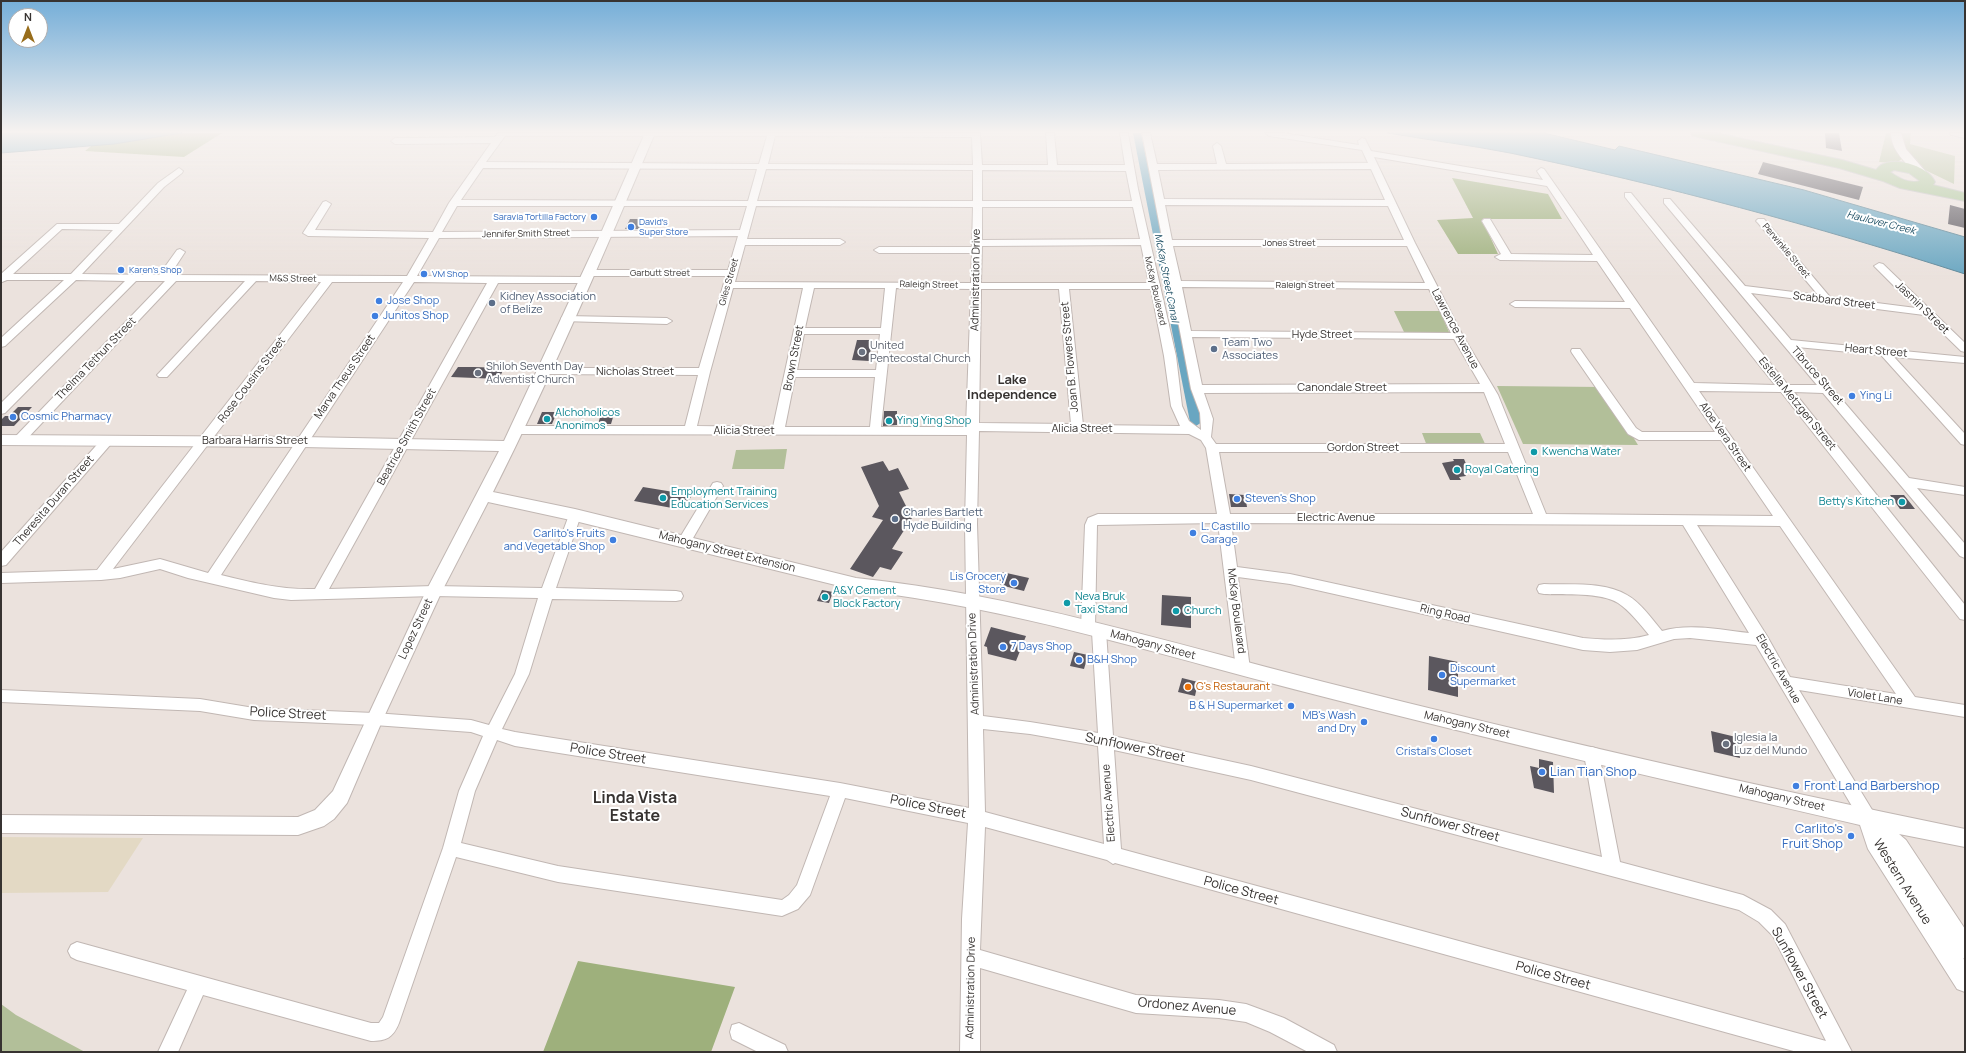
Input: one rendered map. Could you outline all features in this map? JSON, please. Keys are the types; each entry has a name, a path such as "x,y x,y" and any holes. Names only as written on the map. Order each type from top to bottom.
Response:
{"main road":[{"path":"1929,182 1965,197"},
{"path":"1934,182 1965,190"}],"street":[{"path":"1,344 74,277 165,182"},
{"name":"Marva Theus Street","path":"212,578 410,280 454,203 469,182"},
{"name":"Lopez Street","path":"1,824 298,826 312,823 323,816 340,797 374,719 434,591 509,446 629,182"},
{"name":"Giles Street","path":"690,431 704,372 731,273 753,203 758,182"},
{"name":"Administration Drive","path":"970,1052 972,957 971,919 977,817 971,601 972,429 977,182"},
{"name":"McKay Boulevard","path":"1132,182 1170,356 1178,411 1183,422 1191,430 1205,437 1212,448 1224,519 1243,669"},
{"name":"McKay Boulevard","path":"1156,182 1197,389 1208,424 1208,431 1205,437"},
{"name":"Lawrence Avenue","path":"1382,182 1432,286 1487,388 1513,448 1541,520"},
{"path":"1540,182 1549,184"},
{"name":"Aloe Vera Street","path":"1549,184 1910,702"},
{"name":"Estella Metzgen Street","path":"1628,195 1785,388 1965,615"},
{"name":"Tibruce Street","path":"1667,201 1828,389 1965,553"},
{"path":"1160,202 1392,203"},
{"path":"454,203 1137,204"},
{"name":"Jennifer Smith Street","path":"326,204 308,233 437,235 607,233 743,237 840,242"},
{"name":"Perwinkle Street","path":"1761,221 1827,300"},
{"path":"1487,222 1504,257 1600,258"},
{"path":"2,278 60,226 122,226"},
{"path":"879,250 1144,242"},
{"name":"Jones Street","path":"1168,243 1410,242"},
{"path":"162,277 177,259 180,252"},
{"name":"Jasmin Street","path":"1879,266 1965,349"},
{"name":"Garbutt Street","path":"587,277 731,273"},
{"path":"1,410 134,277"},
{"name":"M&S Street","path":"2,278 174,277 328,280 494,280 587,277"},
{"name":"Thelma Tethun Street","path":"19,440 174,277"},
{"path":"164,375 253,279"},
{"name":"Rose Cousins Street","path":"101,575 328,280"},
{"name":"Beatrice Smith Street","path":"319,594 404,444 494,280"},
{"name":"Raleigh Street","path":"729,284 809,286 1154,286"},
{"name":"Raleigh Street","path":"1177,284 1432,286"},
{"path":"875,430 891,285"},
{"name":"Joan B. Flowers Street","path":"1064,285 1077,429"},
{"name":"Brown Street","path":"778,431 809,286"},
{"name":"Scabbard Street","path":"1743,289 1926,312"},
{"path":"1515,304 1632,305"},
{"path":"566,319 667,322"},
{"path":"799,331 886,331"},
{"name":"Hyde Street","path":"1187,334 1458,336"},
{"name":"Heart Street","path":"1788,343 1965,360"},
{"path":"1576,351 1632,431 1639,436 1724,436"},
{"path":"1883,352 1965,441"},
{"name":"Nicholas Street","path":"542,371 704,372"},
{"path":"791,374 882,373"},
{"name":"Canondale Street","path":"1197,389 1487,388"},
{"path":"1691,388 1828,389"},
{"name":"Alicia Street","path":"516,430 1191,430"},
{"name":"Barbara Harris Street","path":"1,440 302,442 509,446"},
{"name":"Theresita Duran Street","path":"1,561 107,440"},
{"name":"Gordon Street","path":"1212,448 1513,448"},
{"path":"1906,482 1965,491"},
{"path":"684,542 716,486"},
{"name":"Mahogany Street Extension","path":"484,496 575,515 856,584 902,589 971,601"},
{"path":"77,951 371,1032 383,1032 390,1023 451,848 467,791 493,732 522,674 547,592 575,515"},
{"name":"Electric Avenue","path":"1113,856 1105,741 1094,630 1091,525 1093,521 1448,518 1784,521"},
{"name":"Electric Avenue","path":"1687,520 1762,640 1785,682 1868,818"},
{"path":"1,578 101,575 120,573 160,564 274,593 290,595 434,591 547,592 676,596"},
{"name":"Ring Road","path":"1231,571 1290,579 1582,644 1610,646 1637,644 1674,633 1690,632 1762,640"},
{"path":"1544,588 1600,592 1623,599 1659,637"},
{"name":"Mahogany Street","path":"971,601 1094,630 1451,722 1868,818 1965,838"},
{"name":"Violet Lane","path":"1785,682 1965,711"},
{"name":"Police Street","path":"1,696 200,705 254,714 374,719 470,726 515,739 840,790 977,817 1113,856 1831,1052"},
{"name":"Sunflower Street","path":"975,722 1030,728 1105,741 1251,773 1612,867 1743,903 1765,916 1780,930 1842,1052"},
{"path":"1592,754 1612,867"},
{"path":"451,848 558,874 782,908 794,902 804,889 840,790"},
{"name":"Western Avenue","path":"1868,818 1898,847 1965,948"},
{"name":"Western Avenue","path":"1868,818 1875,842 1965,981"},
{"name":"Ordonez Avenue","path":"972,957 1136,1004 1163,1007 1228,1010 1248,1014 1270,1022 1326,1052"},
{"path":"168,1052 199,984"},
{"path":"739,1032 778,1052"}],"shaded area":[{"path":"1,837 143,838 108,892 1,893"}],"green space":[{"path":"1454,182 1477,182 1548,194 1562,219 1482,219 1498,254 1458,254 1437,220 1473,218"},
{"path":"1394,311 1440,311 1449,332 1404,332"},
{"path":"1497,386 1602,387 1638,445 1523,444"},
{"path":"1422,433 1480,433 1486,446 1427,446"},
{"path":"787,449 784,469 732,469 736,450"},
{"path":"578,961 735,987 711,1052 543,1052"},
{"path":"1,1004 16,1015 85,1052 1,1052"}],"water":[{"name":"Haulover Creek","path":"1638,182 1771,182 1804,190 1965,237 1965,274 1853,239"}],"building":[{"path":"1790,182 1844,182 1863,187 1859,200"},
{"path":"1950,205 1965,209 1965,228 1948,224"},
{"name":"David's Super Store","path":"630,219 644,219 640,229 625,229"},
{"name":"United Pentecostal Church","path":"857,340 872,340 869,361 852,360"},
{"name":"Shiloh Seventh Day Adventist Church","path":"458,367 504,368 499,379 451,377"},
{"name":"Cosmic Pharmacy","path":"18,407 32,407 14,426 1,426 1,420 5,416 9,416"},
{"name":"Ying Ying Shop","path":"884,411 897,411 897,425 883,426"},
{"name":"Alchoholicos Anonimos","path":"542,412 557,412 552,424 537,424"},
{"path":"601,414 614,414 611,424 598,424"},
{"name":"Royal Catering","path":"1453,459 1464,459 1470,473 1464,473 1466,476 1459,477 1461,480 1450,480 1442,463 1454,461"},
{"name":"Charles Bartlett Hyde Building","path":"883,461 889,471 898,468 909,489 899,492 912,518 892,549 903,552 891,570 880,567 873,577 850,569 883,520 872,517 879,506 861,467"},
{"name":"Employment Training Education Services","path":"643,487 692,495 683,510 634,501"},
{"name":"Steven's Shop","path":"1229,494 1245,495 1247,507 1231,507"},
{"name":"Betty's Kitchen","path":"1890,495 1904,495 1915,509 1900,509"},
{"name":"Lis Grocery Store","path":"1002,572 1029,578 1024,591 1000,585 1002,581 998,581"},
{"name":"A&Y Cement Block Factory","path":"822,590 833,592 829,603 817,601"},
{"name":"Church","path":"1162,595 1191,597 1191,628 1161,625"},
{"name":"7 Days Shop","path":"991,627 1026,636 1016,661 988,654 987,647 984,646"},
{"name":"B&H Shop","path":"1074,652 1088,655 1084,669 1070,666"},
{"name":"Discount Supermarket","path":"1429,656 1458,662 1458,697 1428,690"},
{"name":"G's Restaurant","path":"1182,678 1198,682 1195,696 1178,692"},
{"name":"Iglesia la Luz del Mundo","path":"1711,731 1736,737 1740,758 1714,752"},
{"name":"Lian Tian Shop","path":"1539,759 1553,762 1554,793 1534,788 1530,766 1539,768"}],"waterway":[{"name":"McKay Street Canal","path":"1147,182 1196,422"}],"place":[{"name":"Saravia Tortilla Factory","path":"594,217"},
{"name":"David's Super Store","path":"631,227"},
{"name":"Karen's Shop","path":"121,270"},
{"name":"VM Shop","path":"424,274"},
{"name":"Jose Shop","path":"379,301"},
{"name":"Kidney Association of Belize","path":"492,303"},
{"name":"Junitos Shop","path":"375,316"},
{"name":"Team Two Associates","path":"1214,349"},
{"name":"United Pentecostal Church","path":"862,352"},
{"name":"Shiloh Seventh Day Adventist Church","path":"478,373"},
{"name":"Ying Li","path":"1852,396"},
{"name":"Cosmic Pharmacy","path":"13,417"},
{"name":"Alchoholicos Anonimos","path":"547,419"},
{"name":"Ying Ying Shop","path":"889,421"},
{"name":"Kwencha Water","path":"1534,452"},
{"name":"Royal Catering","path":"1457,470"},
{"name":"Employment Training Education Services","path":"663,498"},
{"name":"Steven's Shop","path":"1237,499"},
{"name":"Betty's Kitchen","path":"1902,502"},
{"name":"Charles Bartlett Hyde Building","path":"895,519"},
{"name":"L. Castillo Garage","path":"1193,533"},
{"name":"Carlito's Fruits and Vegetable Shop","path":"613,540"},
{"name":"Lis Grocery Store","path":"1014,583"},
{"name":"A&Y Cement Block Factory","path":"825,597"},
{"name":"Neva Bruk Taxi Stand","path":"1067,603"},
{"name":"Church","path":"1176,611"},
{"name":"7 Days Shop","path":"1003,647"},
{"name":"B&H Shop","path":"1079,660"},
{"name":"Discount Supermarket","path":"1442,675"},
{"name":"G's Restaurant","path":"1188,687"},
{"name":"B & H Supermarket","path":"1291,706"},
{"name":"MB's Wash and Dry","path":"1364,722"},
{"name":"Cristal's Closet","path":"1434,739"},
{"name":"Iglesia la Luz del Mundo","path":"1726,744"},
{"name":"Lian Tian Shop","path":"1542,772"},
{"name":"Front Land Barbershop","path":"1796,786"},
{"name":"Carlito's Fruit Shop","path":"1851,836"}],"district":[{"name":"Lake Independence","path":"1012,388"},
{"name":"Linda Vista Estate","path":"635,808"}]}
